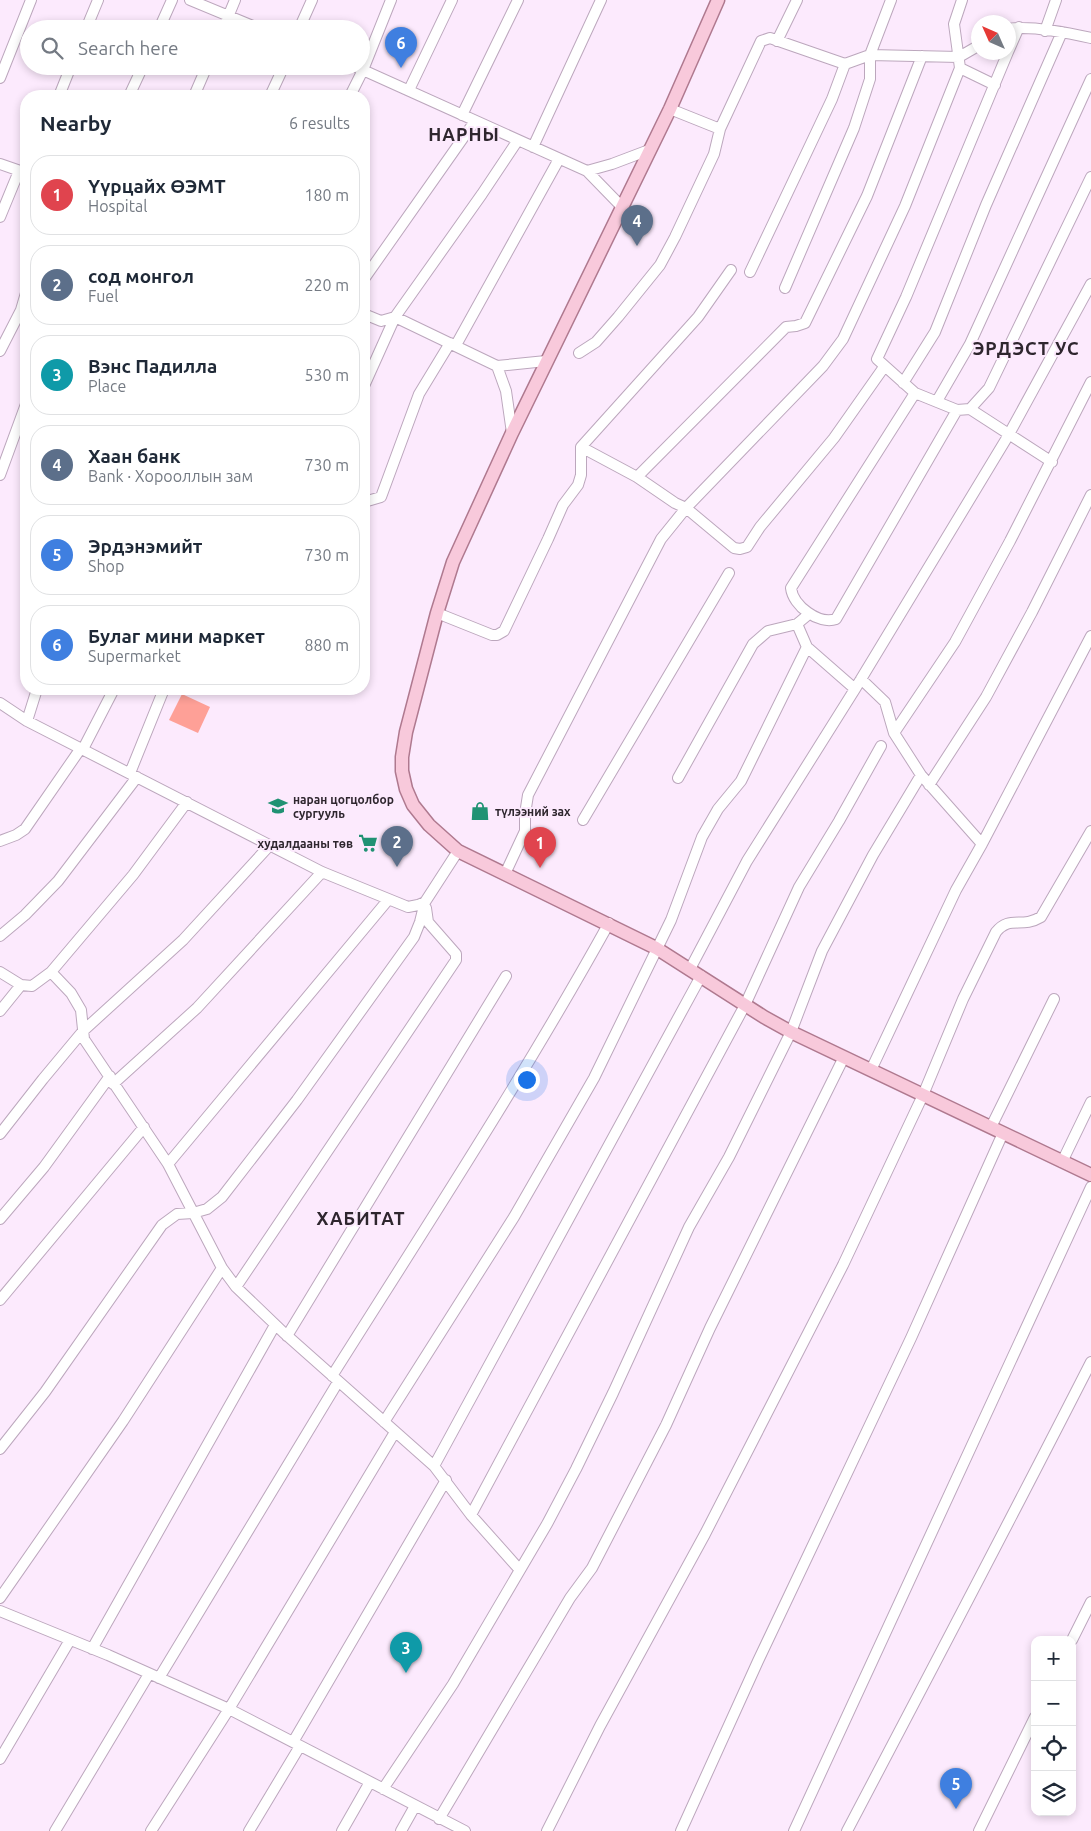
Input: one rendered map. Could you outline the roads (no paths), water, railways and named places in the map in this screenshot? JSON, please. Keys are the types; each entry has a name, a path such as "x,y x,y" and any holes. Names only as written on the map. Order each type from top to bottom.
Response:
{"main road":[{"path":"718,0 670,109 546,361 453,562 437,613 406,732 402,757 402,771 406,789 413,805 429,825 458,850 656,948 745,1005 792,1032 1091,1175"}],"street":[{"path":"23,20 31,0"},
{"path":"90,20 98,0"},
{"path":"163,20 172,0"},
{"path":"190,0 239,20"},
{"path":"227,20 235,0"},
{"path":"304,20 312,0"},
{"path":"370,43 391,0"},
{"path":"409,90 452,0"},
{"path":"462,115 518,0"},
{"path":"533,147 601,0"},
{"path":"777,40 797,0"},
{"path":"785,288 854,128 870,80 870,55 891,0"},
{"path":"505,874 525,832 528,795 661,539 686,508 823,366 844,339 904,206 960,68 954,24 962,0"},
{"path":"1045,31 1056,0"},
{"path":"0,78 20,28"},
{"path":"1016,28 1062,32 1091,38"},
{"path":"903,383 935,332 986,205 1062,32"},
{"path":"579,353 596,342 660,265 675,238 714,154 720,128 761,41 770,38 845,64 870,55 959,57 971,50"},
{"path":"638,477 786,327 805,323 867,196 922,56"},
{"path":"1005,60 906,297 877,359 915,393 957,410 970,409 1052,462"},
{"path":"750,272 828,108 845,64"},
{"path":"960,68 995,85"},
{"path":"370,73 587,171 622,207"},
{"path":"61,90 67,75"},
{"path":"133,90 139,75"},
{"path":"197,90 203,75"},
{"path":"273,90 280,75"},
{"path":"352,90 356,75"},
{"path":"937,401 970,344 1091,79"},
{"path":"670,109 720,128"},
{"path":"370,270 474,121"},
{"path":"370,373 395,317 518,140"},
{"path":"587,171 649,150"},
{"path":"370,500 381,497 419,394 453,344 559,160"},
{"path":"0,164 20,171"},
{"path":"970,409 989,388 1091,177"},
{"path":"0,217 20,178"},
{"path":"437,613 492,635 498,635 504,631 562,505 578,485 581,475 581,447 698,317 731,270"},
{"path":"434,1466 695,973 747,861 855,689 1009,435 1091,284"},
{"path":"0,351 20,312"},
{"path":"370,316 381,321 395,317 497,366 546,361"},
{"path":"497,366 506,390 512,433"},
{"path":"581,447 638,477 675,503 686,508 734,548 740,549 747,547 760,526 834,438 884,367"},
{"path":"894,733 955,642 1052,462 1091,382"},
{"path":"915,393 791,588 794,597 809,614 826,621 836,619 957,410"},
{"path":"0,475 20,420"},
{"path":"930,785 986,697 1091,496"},
{"path":"583,820 730,573"},
{"path":"678,778 753,644 768,631 797,624 809,614"},
{"path":"797,624 807,647 855,689"},
{"path":"871,1070 956,890 1091,636"},
{"path":"384,1422 514,1217 594,1078 671,920 702,837 718,809 741,781 807,647"},
{"path":"861,679 885,702 894,733 921,775 982,844"},
{"path":"27,720 35,695"},
{"path":"0,841 16,836 25,830 82,749 111,695"},
{"path":"0,936 26,915 58,882 133,775 162,695"},
{"path":"0,703 27,720 82,749 322,872 408,907 425,902"},
{"path":"471,1515 745,1005 799,887 881,746"},
{"path":"383,1789 453,1684 547,1524 576,1469 689,1227 729,1157 792,1032 822,951 873,855 921,775"},
{"path":"0,972 21,986 32,986 51,972 133,875 187,802"},
{"path":"547,1831 600,1726 705,1534 830,1291 923,1095 963,998 996,932 1009,922 1024,924 1033,922 1041,917 1091,831"},
{"path":"0,1134 43,1078 83,1031 183,940 270,845"},
{"path":"0,1448 45,1392 162,1225 177,1214 193,1213 207,1209 222,1196 297,1100 414,937 425,902 458,850"},
{"path":"0,1219 44,1167 111,1080 197,1008 322,872"},
{"path":"168,1164 388,900"},
{"path":"236,1287 456,960 456,954 428,922 425,902"},
{"path":"55,1831 154,1676 609,924"},
{"path":"51,972 71,993 81,1010 84,1039 168,1164 222,1268 236,1287 275,1326 434,1466 471,1515 519,1569"},
{"path":"287,1336 506,976"},
{"path":"0,1011 21,986"},
{"path":"991,1127 1054,999"},
{"path":"439,1819 570,1598 592,1568 666,1425 710,1328 844,1057"},
{"path":"1062,1162 1091,1102"},
{"path":"0,1300 144,1127"},
{"path":"681,1831 762,1652 911,1338 1003,1133"},
{"path":"794,1831 1091,1187"},
{"path":"0,1598 123,1421 222,1268"},
{"path":"92,1649 275,1326"},
{"path":"847,1831 920,1689 1004,1534 1091,1362"},
{"path":"151,1831 229,1709 395,1432"},
{"path":"250,1831 296,1744 446,1480"},
{"path":"1074,1636 1091,1602"},
{"path":"0,1611 108,1655 229,1709 465,1831"},
{"path":"0,1760 70,1640"},
{"path":"979,1831 1031,1725"},
{"path":"342,1831 370,1782"},
{"path":"401,1831 415,1806"},
{"path":"407,1831 408,1818"}],"place":[{"name":"Булаг мини маркет","path":"401,68"},
{"name":"Хаан банк","path":"637,246"},
{"name":"наран цогцолбор сургууль","path":"278,806"},
{"name":"түлээний зах","path":"480,811"},
{"name":"худалдааны төв","path":"368,843"},
{"name":"сод монгол","path":"397,867"},
{"name":"Үүрцайх ӨЭМТ","path":"540,868"},
{"name":"Вэнс Падилла","path":"406,1673"},
{"name":"Эрдэнэмийт","path":"956,1809"}],"district":[{"name":"НАРНЫ","path":"464,134"},
{"name":"ЭРДЭСТ УС","path":"1026,348"},
{"name":"ХАБИТАТ","path":"361,1218"}]}
